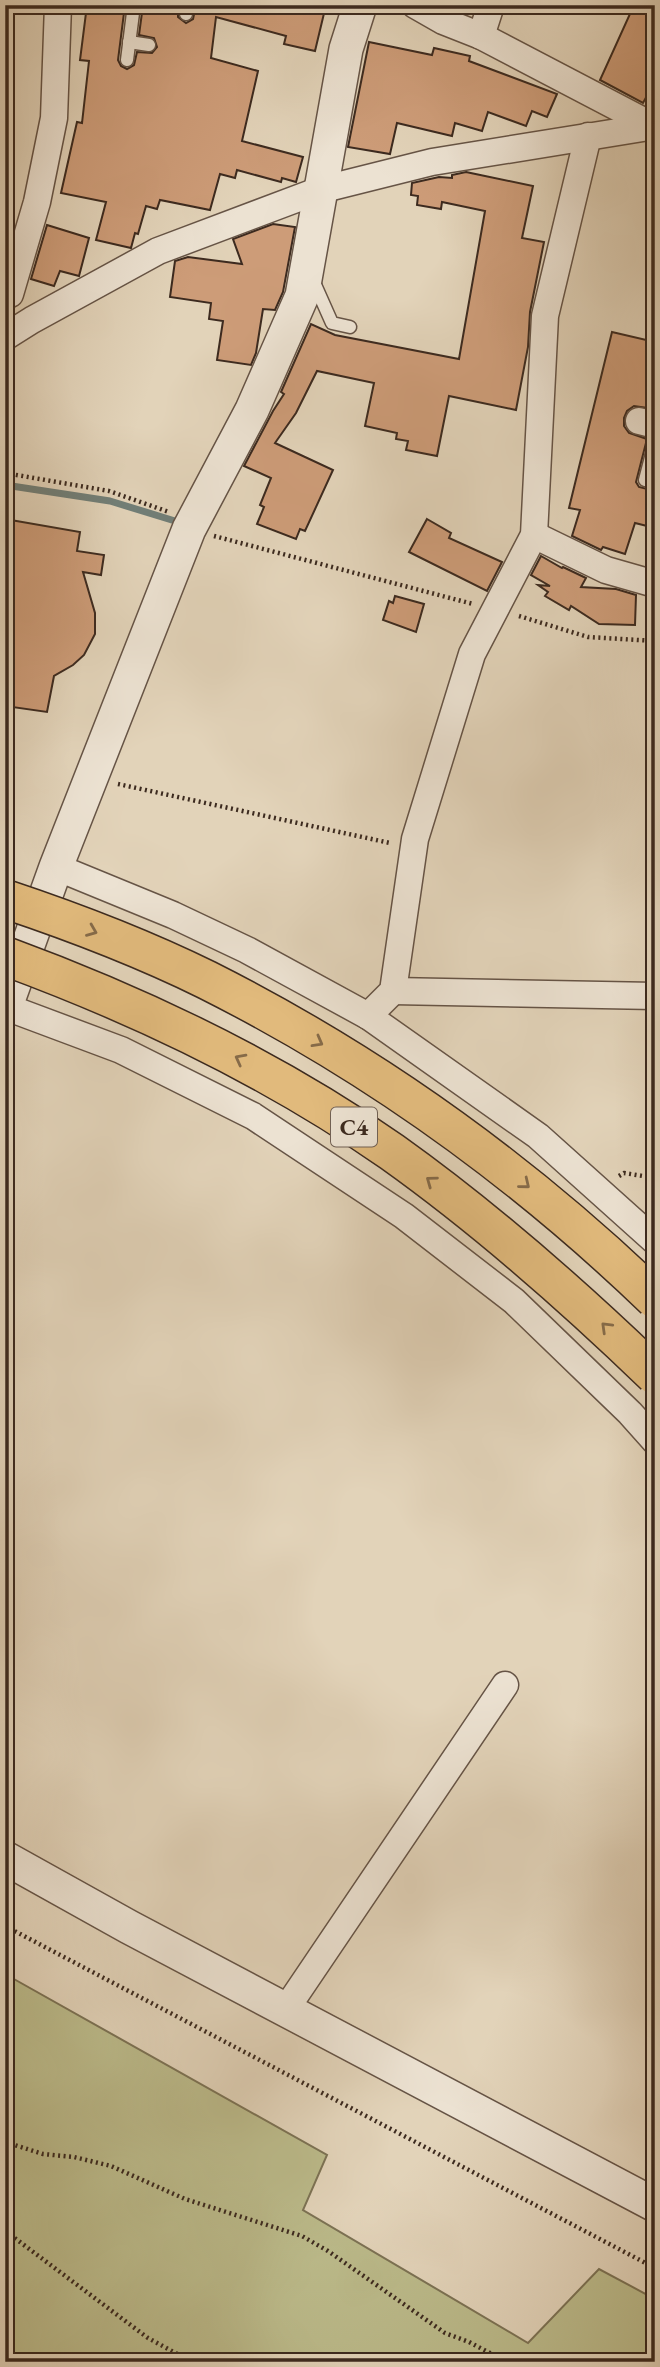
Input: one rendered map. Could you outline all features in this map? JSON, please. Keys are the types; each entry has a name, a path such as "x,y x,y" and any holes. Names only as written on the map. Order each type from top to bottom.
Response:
{"highway":[{"name":"C4","path":"5,899 119,941 206,980 354,1062 420,1105 493,1158 568,1219 655,1299"},
{"name":"C4","path":"13,953 186,1031 330,1111 391,1152 523,1253 655,1374"}],"street":[{"path":"5,296 10,294 37,202 54,118 58,5"},
{"path":"360,5 346,49 302,296 252,410 189,529 56,867 13,953 6,1008 121,1050 253,1116 404,1216 514,1301 630,1413 655,1441"},
{"path":"415,5 443,21 481,36 654,126"},
{"path":"481,36 491,5"},
{"path":"5,337 158,251 320,190 432,162 654,126"},
{"path":"368,1016 393,991 413,848 472,654 534,535 545,316 588,136"},
{"path":"534,535 606,570 655,584"},
{"path":"56,867 173,915 247,950 368,1016 538,1136 655,1241"},
{"path":"393,991 655,996"},
{"path":"286,2009 505,1685"},
{"path":"5,1858 129,1927 655,2205"}],"lane":[{"path":"127,60 134,5"},
{"path":"130,42 149,45"},
{"path":"307,268 332,323 350,327"},
{"path":"645,480 650,429"}],"path":[{"path":"5,473 109,491 189,519 189,529 494,609 588,637 655,641"},
{"path":"90,778 413,848"},
{"path":"5,1926 655,2268"},
{"path":"5,2141 43,2154 74,2157 111,2166 185,2199 302,2236 328,2251 445,2333 470,2342 507,2362"},
{"path":"5,2233 148,2338 192,2362"}],"shaded area":[{"path":"5,1974 327,2155 303,2210 528,2343 599,2269 655,2299 655,2362 5,2362"}],"building":[{"path":"87,5 125,5 118,60 121,66 127,69 134,65 137,52 152,53 157,47 154,38 139,35 143,5 178,5 178,17 186,23 193,19 196,5 326,5 315,51 284,44 286,36 216,17 211,58 258,71 242,141 303,157 296,182 282,178 281,182 237,170 235,178 220,174 210,210 160,200 157,209 146,206 131,248 96,240 106,202 61,193 77,122 82,123 89,61 80,60"},
{"path":"634,5 655,5 655,81 643,103 600,80"},
{"path":"369,42 432,55 434,48 470,56 469,61 557,94 547,117 532,111 526,126 488,112 482,131 455,123 452,136 397,123 390,154 348,147"},
{"path":"466,172 533,186 522,238 544,242 530,312 528,347 516,410 449,396 437,456 406,450 408,441 396,439 397,433 365,426 374,383 317,371 296,413 275,443 333,470 305,531 300,529 296,539 257,524 264,507 260,505 271,478 244,466 284,394 281,392 311,324 335,335 459,359 485,211 442,202 441,209 417,205 418,196 411,195 412,183 439,177 452,178 452,175"},
{"path":"273,224 295,227 283,292 275,310 263,309 256,353 251,365 217,360 223,321 209,319 211,303 170,297 175,261 188,257 242,264 233,239"},
{"path":"47,225 89,238 79,276 60,271 54,286 31,279"},
{"path":"612,332 655,342 655,409 634,406 627,411 624,426 629,433 647,439 636,482 639,487 647,489 652,486 655,477 655,528 635,523 625,554 603,547 601,550 572,536 580,510 569,508"},
{"path":"5,519 80,532 77,551 104,555 101,575 83,572 95,613 95,634 84,655 54,676 47,712 5,706"},
{"path":"427,519 451,533 449,538 502,562 487,591 409,552"},
{"path":"541,556 586,578 581,587 616,589 636,595 635,625 599,624 571,606 569,610 545,596 548,592 538,585 550,586 531,575"},
{"path":"395,596 424,604 416,632 383,620 389,601 393,603"}],"waterway":[{"path":"5,485 110,501 175,521"}]}
